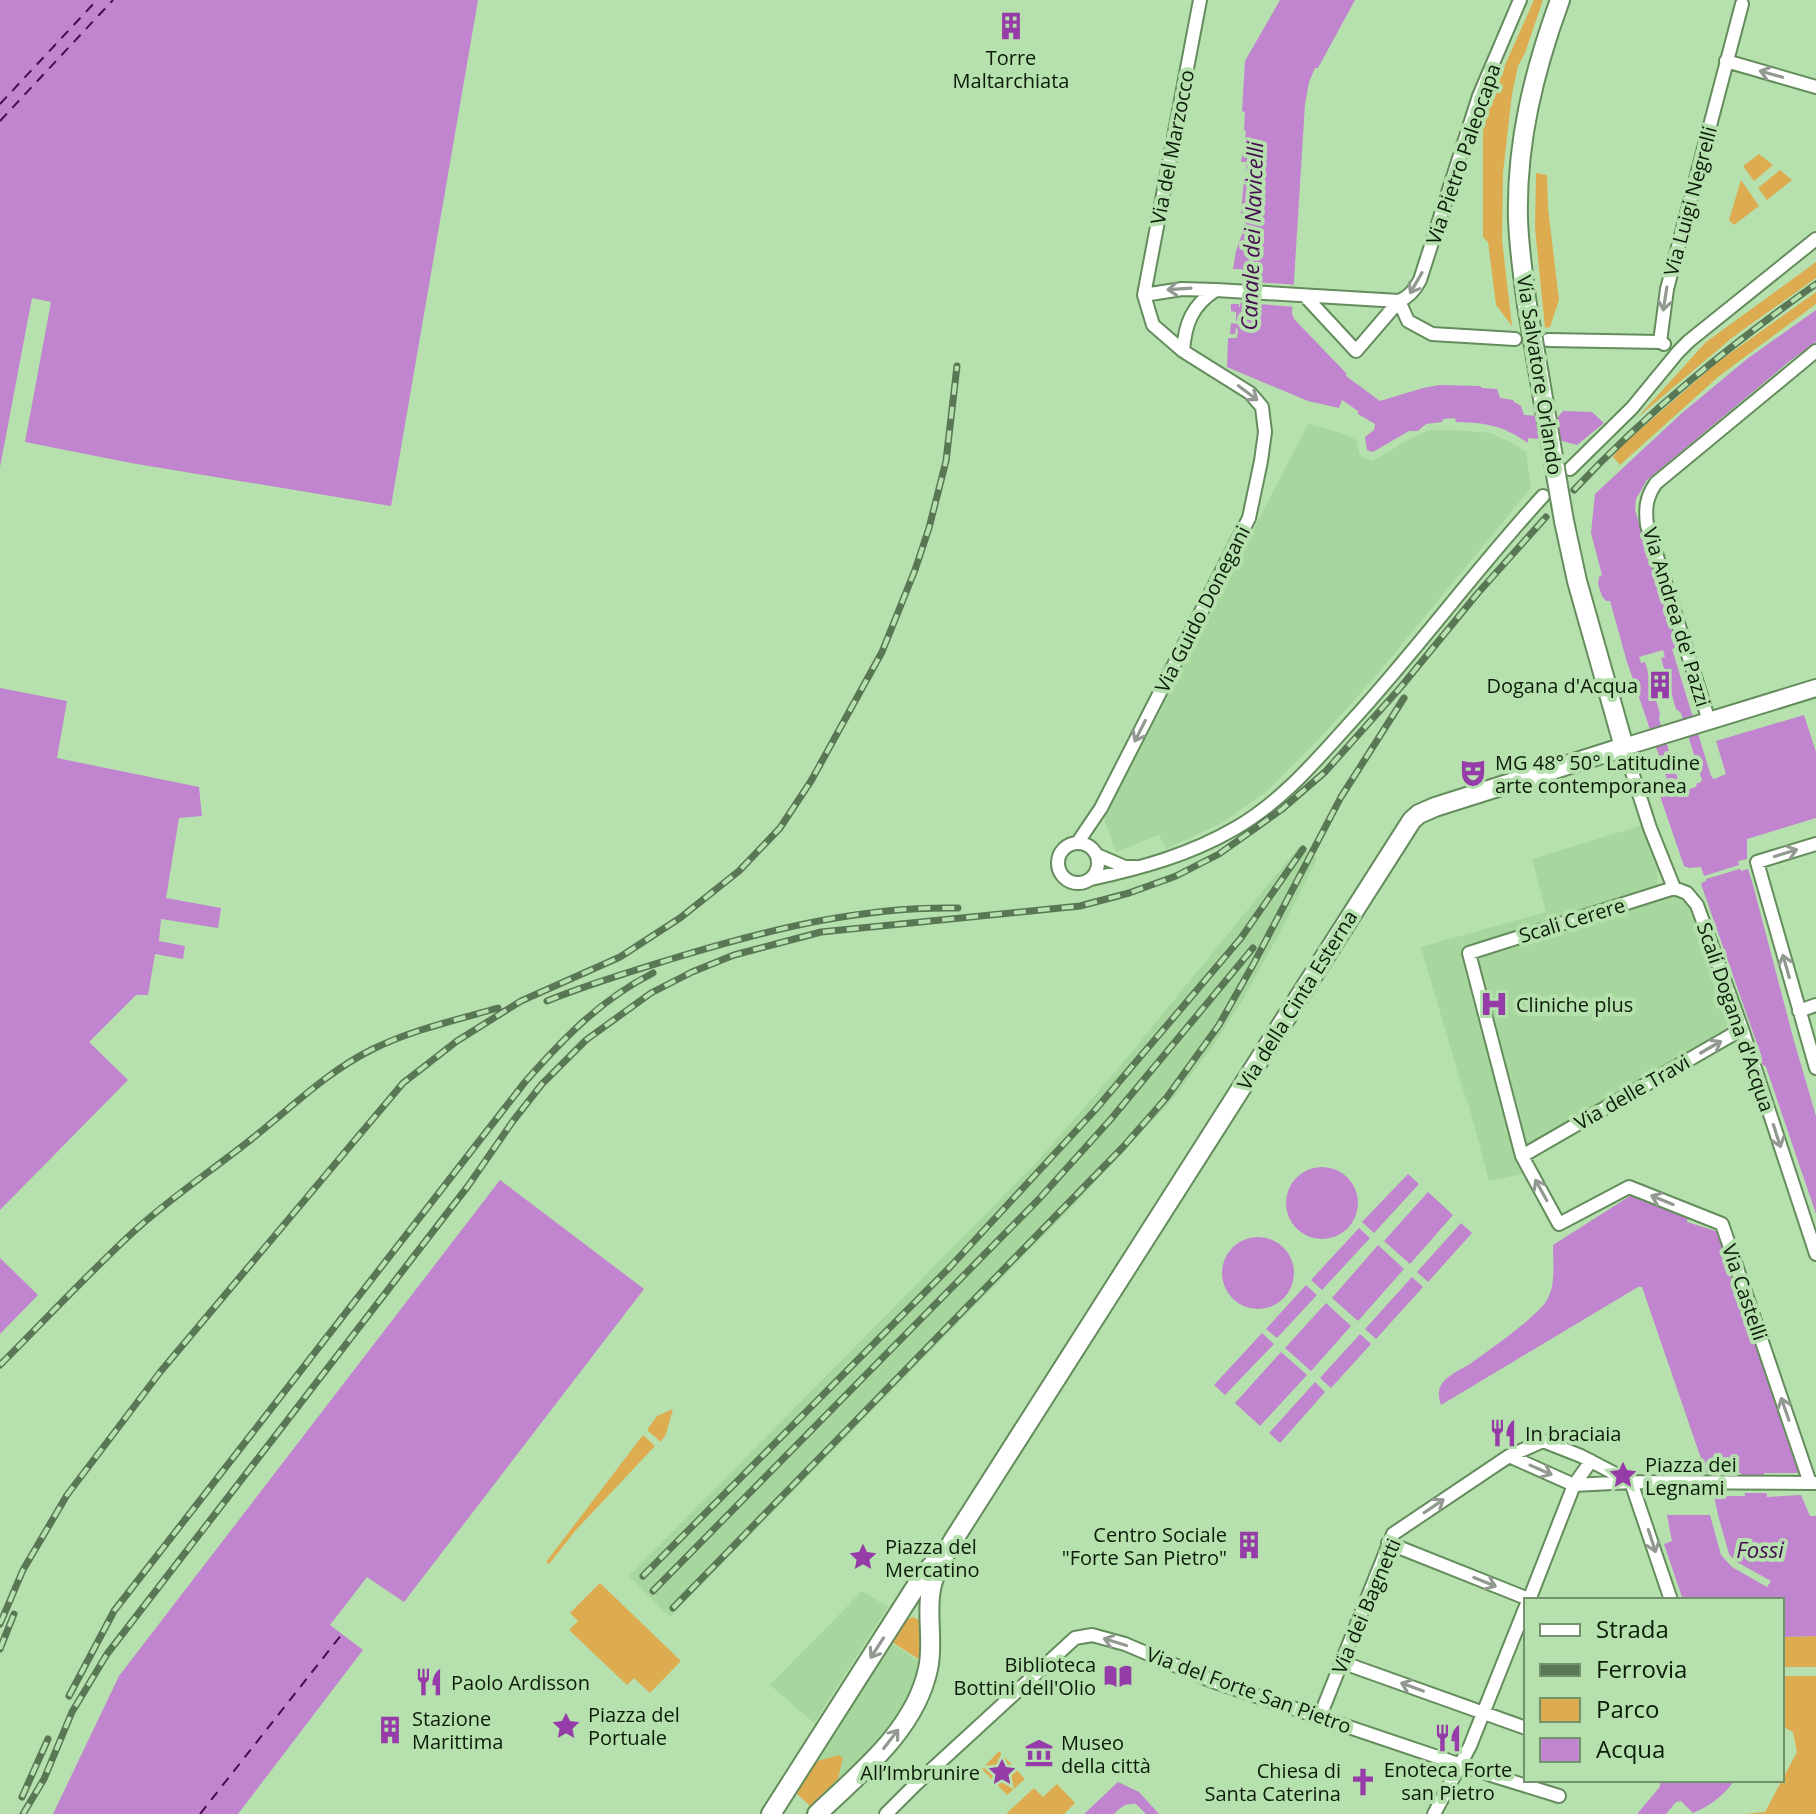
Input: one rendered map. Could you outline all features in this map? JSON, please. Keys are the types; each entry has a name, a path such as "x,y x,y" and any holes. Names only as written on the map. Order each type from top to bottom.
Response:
{"main road":[{"name":"Via Salvatore Orlando","path":"1560,0 1534,79 1525,120 1520,157 1518,222 1527,305 1564,521 1577,581 1624,747"},
{"name":"Via della Cinta Esterna","path":"817,1814 869,1766 913,1709 929,1667 931,1587 954,1539 1412,820 1435,807 1624,747"},
{"name":"Via della Cinta Esterna","path":"771,1814 922,1577 954,1539"}],"street":[{"name":"Via del Marzocco","path":"1144,295 1200,0"},
{"name":"Via Pietro Paleocapa","path":"1399,301 1408,297 1420,280 1479,96 1520,0"},
{"name":"Via Luigi Negrelli","path":"1660,342 1667,289 1742,4"},
{"path":"1726,61 1816,87"},
{"path":"1570,469 1632,408 1678,352 1816,239"},
{"path":"1183,351 1153,325 1144,295 1170,290 1216,290 1399,301"},
{"path":"1183,351 1192,311 1216,290"},
{"path":"1305,296 1356,351 1399,301"},
{"path":"1399,301 1408,321 1432,334 1515,339"},
{"path":"1548,340 1660,342 1678,352"},
{"name":"Via Guido Donegani","path":"1078,842 1101,808 1249,518 1265,424 1259,402 1250,393 1183,351"},
{"name":"Via Andrea de' Pazzi","path":"1709,721 1647,525 1649,496 1656,483 1816,351"},
{"path":"1138,868 1125,867 1097,855 1090,846 1078,842 1065,847 1058,859 1060,872 1070,882 1077,883 1138,868 1179,856 1225,834 1255,815 1283,794 1319,758 1407,659 1543,496"},
{"name":"Via della Cinta Esterna","path":"1624,747 1816,688"},
{"name":"Scali Dogana d'Acqua","path":"1624,747 1650,828 1674,888 1687,893 1697,905 1742,1029 1816,1254"},
{"path":"1816,844 1757,862 1816,1068"},
{"path":"1091,879 1098,868 1097,855"},
{"name":"Scali Cerere","path":"1522,1156 1469,953 1674,888"},
{"path":"1799,1011 1816,1005"},
{"name":"Via delle Travi","path":"1522,1156 1742,1029"},
{"name":"Via Castelli","path":"1522,1156 1559,1224 1629,1187 1722,1224 1810,1483"},
{"path":"1509,1456 1543,1441 1631,1482 1670,1598"},
{"path":"1509,1456 1574,1485 1631,1482 1810,1483"},
{"name":"Via dei Bagnetti","path":"1320,1716 1393,1534 1509,1456"},
{"path":"1531,1598 1574,1485 1591,1461"},
{"path":"1388,1543 1525,1598"},
{"path":"901,1610 913,1609 923,1613 930,1621"},
{"path":"1434,1814 1461,1765 1524,1611"},
{"name":"Via del Forte San Pietro","path":"886,1814 1075,1638 1092,1635 1125,1644 1212,1681 1559,1796"},
{"path":"1341,1662 1524,1727"}],"shaded area":[{"path":"1308,424 1356,440 1360,456 1373,461 1429,430 1491,433 1526,452 1531,488 1375,677 1267,791 1222,823 1166,849 1159,835 1116,852 1104,819"},
{"path":"1643,825 1658,869 1657,888 1687,901 1735,1034 1525,1151 1491,1059 1522,1174 1489,1181 1421,947 1546,912 1532,859"},
{"path":"1299,847 1317,858 1281,930 1242,1001 1172,1100 1069,1210 670,1617 629,1576 1037,1162 1116,1071"},
{"path":"862,1591 888,1607 814,1723 770,1685"},
{"path":"889,1642 921,1662 914,1687 891,1730 836,1783 811,1765"}],"green space":[{"path":"1534,0 1543,0 1518,66 1503,173 1502,240 1512,326 1496,305 1488,242 1483,237 1483,120"},
{"path":"1759,154 1773,165 1754,181 1743,166"},
{"path":"1780,170 1792,180 1767,200 1758,188"},
{"path":"1536,173 1547,175 1559,300 1550,327 1545,328 1535,228"},
{"path":"1741,180 1759,206 1734,225 1729,220"},
{"path":"1816,262 1816,278 1733,337 1637,418 1706,342"},
{"path":"1816,292 1816,304 1718,377 1620,465 1613,457 1621,446 1718,362"},
{"path":"673,1409 661,1442 647,1430 657,1416"},
{"path":"643,1435 655,1446 576,1530 549,1564 546,1562"},
{"path":"600,1583 681,1661 650,1693 634,1678 627,1685 569,1630 578,1621 570,1613"},
{"path":"913,1617 920,1624 920,1660 892,1642 904,1621"},
{"path":"1816,1636 1816,1667 1784,1667 1784,1637"},
{"path":"1784,1676 1816,1676 1816,1814 1744,1814 1765,1812 1781,1782 1784,1782 1797,1752 1793,1732 1784,1727"},
{"path":"999,1751 1025,1779 1007,1795 982,1769"},
{"path":"839,1755 843,1758 838,1779 810,1806 797,1794 798,1789 817,1761"},
{"path":"1057,1784 1075,1803 1064,1814 1006,1814 1034,1788 1043,1797"}],"water":[{"path":"0,0 478,0 391,506 131,463 25,442 51,302 32,298 0,467"},
{"name":"Canale dei Navicelli","path":"1280,0 1355,0 1309,82 1305,104 1294,319 1346,376 1380,401 1440,385 1497,389 1500,398 1513,400 1521,406 1524,415 1558,417 1563,411 1592,412 1604,423 1577,445 1528,438 1528,443 1502,429 1486,424 1456,422 1455,418 1426,424 1418,431 1409,431 1373,452 1367,450 1365,437 1374,430 1375,424 1342,400 1339,408 1308,401 1227,367 1228,338 1237,338 1238,329 1235,334 1230,334 1231,323 1238,324 1241,319 1239,317 1236,322 1236,312 1231,311 1231,304 1239,304 1240,307 1243,279 1241,269 1233,269 1246,223 1241,213 1244,179 1250,178 1251,173 1246,171 1247,162 1241,162 1246,132 1245,112 1242,111 1245,61"},
{"path":"1816,310 1816,342 1647,480 1636,499 1635,510 1677,647 1672,649 1711,776 1714,779 1726,774 1716,741 1804,715 1816,752 1816,818 1747,839 1747,859 1738,861 1741,871 1748,869 1753,885 1816,1116 1816,1214 1701,884 1705,880 1701,867 1684,866 1660,796 1670,792 1670,788 1627,662 1610,601 1602,596 1598,584 1602,575 1591,533 1595,494 1682,413 1747,359","holes":["1663,650 1665,657 1661,658 1676,709 1681,713 1702,780 1689,789 1680,786 1645,662 1641,663 1639,657"]},
{"path":"0,688 67,701 57,758 199,787 202,816 179,818 166,898 221,908 218,928 161,919 159,941 185,946 183,959 155,954 148,995 136,995 89,1042 128,1080 0,1210"},
{"path":"1322,1167 1342,1173 1352,1183 1358,1203 1352,1223 1342,1233 1322,1239 1302,1233 1292,1223 1286,1203 1292,1183 1302,1173"},
{"path":"1408,1174 1419,1184 1374,1233 1362,1222"},
{"path":"500,1180 644,1289 404,1602 367,1577 330,1625 363,1650 238,1814 53,1814 119,1676"},
{"path":"1428,1192 1453,1215 1410,1264 1384,1241"},
{"name":"Fossi","path":"1633,1194 1688,1216 1687,1222 1719,1232 1799,1473 1764,1473 1767,1497 1801,1495 1810,1516 1816,1516 1816,1636 1784,1637 1784,1598 1682,1598 1664,1544 1672,1541 1667,1515 1718,1515 1714,1496 1745,1496 1741,1473 1706,1473 1642,1287 1441,1405 1439,1389 1445,1380 1511,1334 1547,1300 1553,1280 1553,1245"},
{"path":"1461,1223 1472,1233 1428,1282 1417,1272"},
{"path":"1359,1228 1370,1238 1322,1290 1311,1280"},
{"path":"1258,1237 1278,1243 1288,1253 1294,1273 1288,1293 1278,1303 1258,1309 1238,1303 1228,1293 1222,1273 1228,1253 1238,1243"},
{"path":"1378,1245 1404,1269 1358,1321 1332,1298"},
{"path":"0,1258 38,1295 0,1334"},
{"path":"1412,1277 1423,1287 1376,1339 1365,1329"},
{"path":"1306,1285 1317,1295 1277,1338 1266,1329"},
{"path":"1326,1303 1351,1326 1311,1371 1285,1348"},
{"path":"1262,1333 1274,1344 1225,1395 1214,1385"},
{"path":"1360,1334 1371,1344 1331,1388 1320,1378"},
{"path":"1281,1352 1307,1375 1260,1426 1235,1403"},
{"path":"1315,1382 1325,1392 1280,1443 1269,1433"},
{"path":"1118,1782 1139,1792 1159,1814 1146,1814 1132,1804 1114,1814 1084,1814"},
{"path":"1661,1782 1733,1782 1716,1800 1693,1813 1681,1801 1676,1802 1666,1814 1637,1814"}],"pier":[{"path":"1239,281 1298,285 1296,307 1234,302 1237,300"},
{"path":"1750,859 1743,864 1751,867 1697,884 1699,874 1703,873 1704,876"},
{"path":"1703,1475 1802,1476 1768,1477 1770,1493 1712,1493 1740,1492 1738,1477"},
{"path":"1710,1515 1718,1515 1729,1554 1735,1561 1771,1581 1767,1587 1732,1567 1721,1555"}],"ferry route":[{"path":"0,104 97,0"},
{"path":"0,121 113,0"},
{"path":"200,1814 342,1634"}],"railway":[{"path":"1574,490 1631,433 1690,381 1816,284"},
{"path":"0,1624 23,1570 67,1495 161,1371 403,1083 457,1041 521,1001 620,957 680,918 739,871 780,828 811,781 882,652 915,570 946,461 957,366"},
{"path":"23,1814 44,1779 72,1712 107,1654 468,1186 513,1121 542,1084 586,1040 651,993 734,955 821,932 1080,906 1176,876 1219,854 1281,810 1325,772 1546,517"},
{"path":"673,1608 1123,1147 1167,1097 1219,1025 1341,797 1404,698"},
{"path":"643,1576 951,1266 1096,1109 1241,938 1303,849"},
{"path":"547,1001 681,956 783,928 853,915 958,908"},
{"path":"653,1591 1039,1199 1111,1119 1253,948"},
{"path":"69,1696 114,1611 525,1082 599,1008 653,973"},
{"path":"0,1365 145,1222 325,1079 386,1043 498,1008"},
{"path":"0,1649 14,1614"},
{"path":"22,1797 48,1739"}],"place":[{"name":"Torre Maltarchiata","path":"1011,26"},
{"name":"Dogana d'Acqua","path":"1660,685"},
{"name":"MG 48° 50° Latitudine arte contemporanea","path":"1473,773"},
{"name":"Cliniche plus","path":"1494,1004"},
{"name":"In braciaia","path":"1503,1433"},
{"name":"Piazza dei Legnami","path":"1623,1475"},
{"name":"Centro Sociale \"Forte San Pietro\"","path":"1249,1545"},
{"name":"Piazza del Mercatino","path":"863,1557"},
{"name":"Biblioteca Bottini dell'Olio","path":"1118,1676"},
{"name":"Paolo Ardisson","path":"429,1682"},
{"name":"Piazza del Portuale","path":"566,1726"},
{"name":"Stazione Marittima","path":"390,1730"},
{"name":"Enoteca Forte san Pietro","path":"1448,1738"},
{"name":"Museo della città","path":"1039,1753"},
{"name":"All’Imbrunire","path":"1002,1772"},
{"name":"Chiesa di Santa Caterina","path":"1363,1782"}]}
